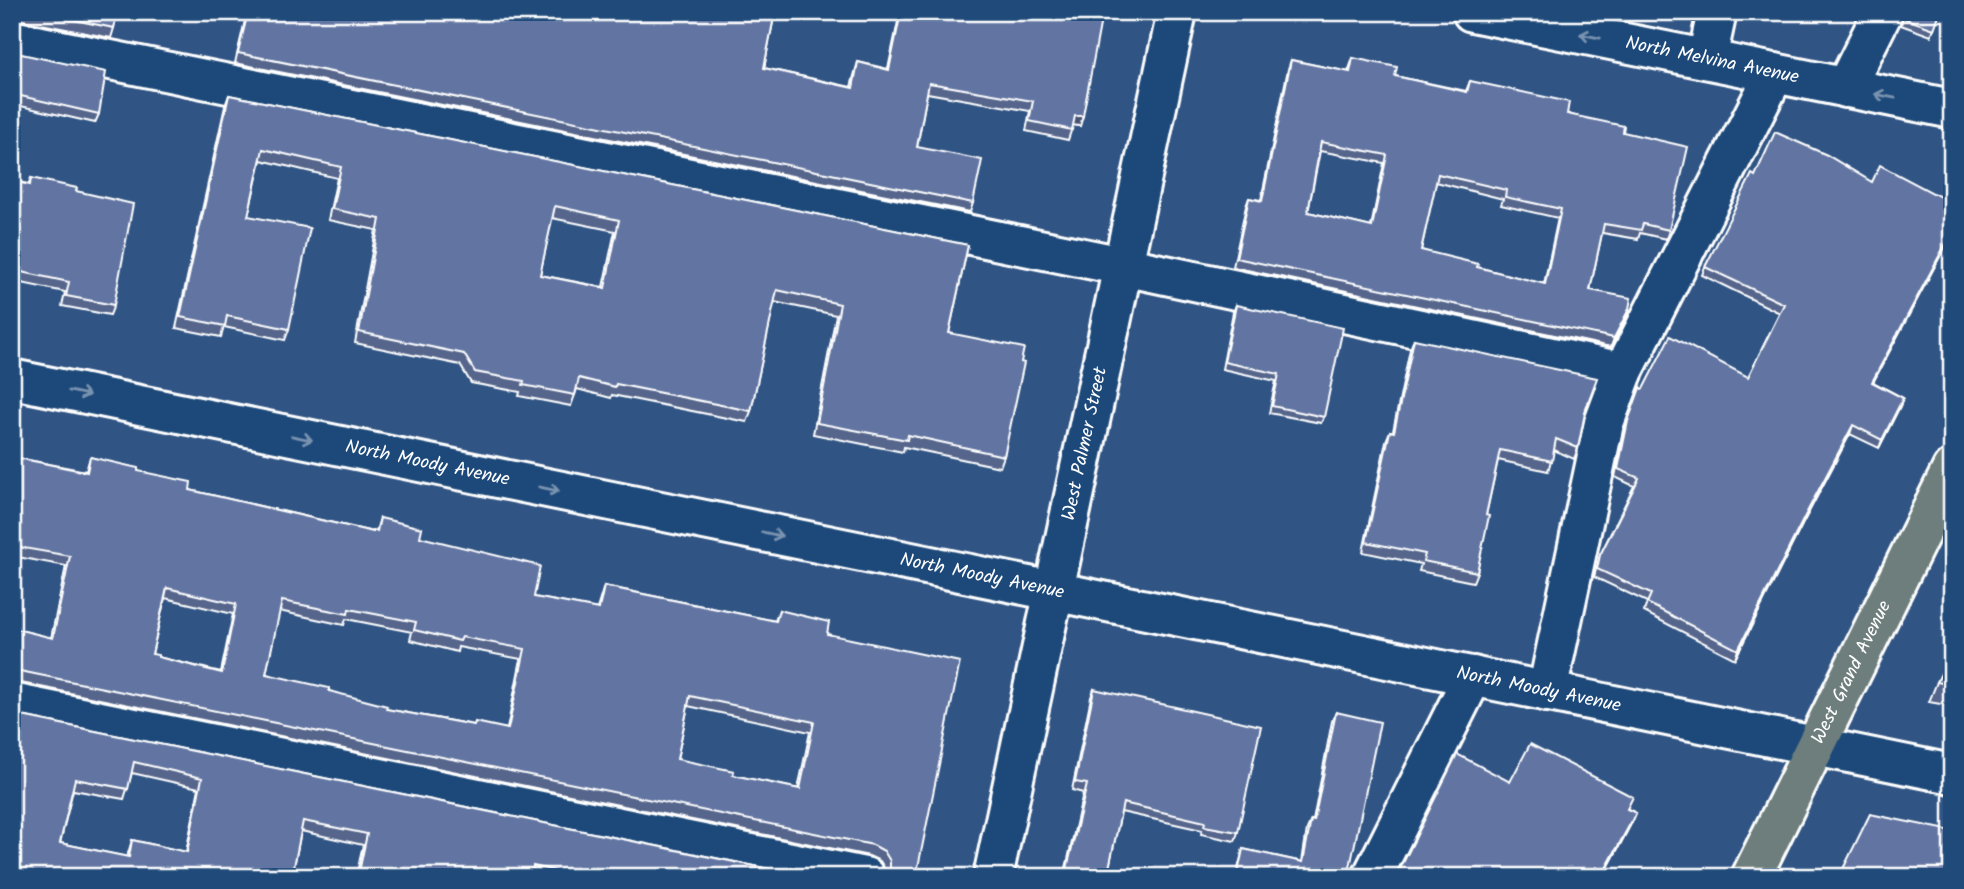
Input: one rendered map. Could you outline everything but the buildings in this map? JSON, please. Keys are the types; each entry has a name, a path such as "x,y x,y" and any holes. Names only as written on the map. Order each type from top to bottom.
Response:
{"main road":[{"name":"West Grand Avenue","path":"1751,877 1952,469"}],"street":[{"name":"West Palmer Street","path":"993,877 1177,12"},
{"name":"North Melvina Avenue","path":"1472,12 1952,109"},
{"path":"1707,60 1717,12"},
{"path":"1845,88 1883,12"},
{"path":"12,40 1123,266 1623,372"},
{"path":"1547,692 1604,423 1623,372 1775,73"},
{"name":"North Moody Avenue","path":"12,379 1952,774"},
{"path":"1372,877 1473,676"},
{"path":"12,703 865,877"}]}
